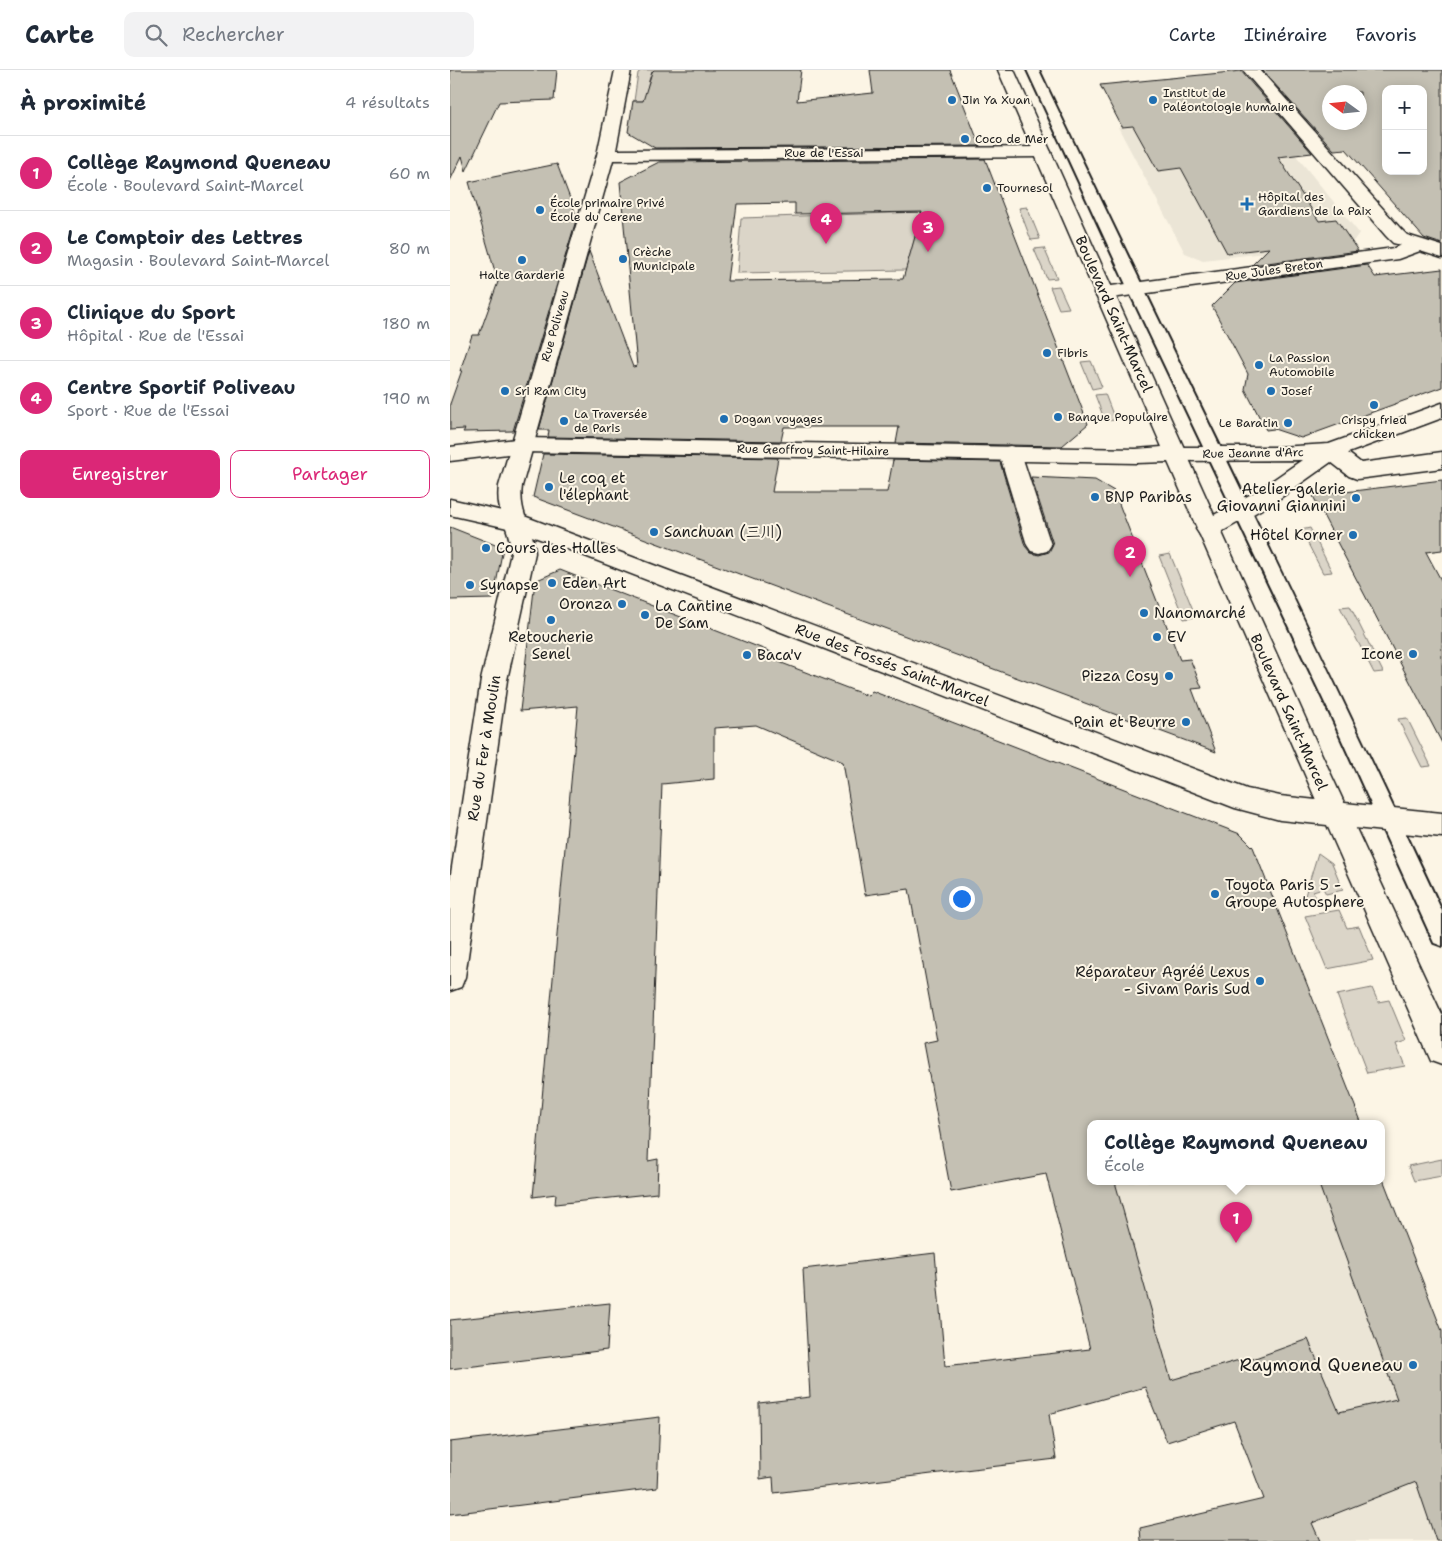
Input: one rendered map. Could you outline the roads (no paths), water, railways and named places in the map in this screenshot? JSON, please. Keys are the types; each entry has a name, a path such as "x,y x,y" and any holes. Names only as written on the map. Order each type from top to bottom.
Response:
{"street":[{"name":"Rue Poliveau","path":"516,522 509,507 509,491 524,445 526,428 606,155 623,70"},
{"name":"Boulevard Saint-Marcel","path":"1006,70 1208,529 1442,1050"},
{"path":"1251,70 1392,232 1400,239 1442,252"},
{"name":"Rue de l'Essai","path":"606,155 823,150 1042,152"},
{"name":"Rue Jules Breton","path":"1104,293 1398,253 1419,245"},
{"name":"Rue Jeanne d'Arc","path":"1208,529 1291,480 1331,451 1442,410"},
{"name":"Rue Geoffroy Saint-Hilaire","path":"450,454 524,445 1136,456 1176,454"},
{"path":"1331,451 1357,470 1442,460"},
{"name":"Rue Jeanne d'Arc","path":"1176,454 1279,454 1331,451"},
{"path":"1010,453 1039,545"},
{"name":"Rue des Fossés Saint-Marcel","path":"450,507 516,522 1245,800 1280,808 1442,825"},
{"name":"Rue du Fer à Moulin","path":"450,977 494,680 523,553 523,543 516,522"}],"lane":[{"name":"Boulevard Saint-Marcel","path":"1033,70 1135,289 1291,611 1442,936"}],"place":[{"name":"Jin Ya Xuan","path":"952,100"},
{"name":"Institut de Paléontologie humaine","path":"1153,100"},
{"name":"Coco de Mer","path":"965,139"},
{"name":"Tournesol","path":"987,188"},
{"name":"Hôpital des Gardiens de la Paix","path":"1247,204"},
{"name":"École primaire Privé École du Cerene","path":"540,210"},
{"name":"Centre Sportif Poliveau","path":"826,244"},
{"name":"Clinique du Sport","path":"928,252"},
{"name":"Crèche Municipale","path":"623,259"},
{"name":"Halte Garderie","path":"522,260"},
{"name":"Fibris","path":"1047,353"},
{"name":"La Passion Automobile","path":"1259,365"},
{"name":"Sri Ram City","path":"505,391"},
{"name":"Josef","path":"1271,391"},
{"name":"Crispy fried chicken","path":"1374,405"},
{"name":"Banque Populaire","path":"1058,417"},
{"name":"Dogan voyages","path":"724,419"},
{"name":"La Traversée de Paris","path":"564,421"},
{"name":"Le Baratin","path":"1288,423"},
{"name":"Le coq et l'élephant","path":"549,487"},
{"name":"BNP Paribas","path":"1095,497"},
{"name":"Atelier-galerie Giovanni Giannini","path":"1356,498"},
{"name":"Sanchuan (三川)","path":"654,532"},
{"name":"Hôtel Korner","path":"1353,535"},
{"name":"Cours des Halles","path":"486,548"},
{"name":"Le Comptoir des Lettres","path":"1130,577"},
{"name":"Eden Art","path":"552,583"},
{"name":"Synapse","path":"470,585"},
{"name":"Oronza","path":"622,604"},
{"name":"Nanomarché","path":"1144,613"},
{"name":"La Cantine De Sam","path":"645,615"},
{"name":"Retoucherie Senel","path":"551,620"},
{"name":"EV","path":"1157,637"},
{"name":"Icone","path":"1413,654"},
{"name":"Baca'v","path":"747,655"},
{"name":"Pizza Cosy","path":"1169,676"},
{"name":"Pain et Beurre","path":"1186,722"},
{"name":"Toyota Paris 5 - Groupe Autosphere","path":"1215,894"},
{"name":"Réparateur Agréé Lexus - Sivam Paris Sud","path":"1260,981"},
{"name":"Collège Raymond Queneau","path":"1236,1243"},
{"name":"Raymond Queneau","path":"1413,1365"}]}
